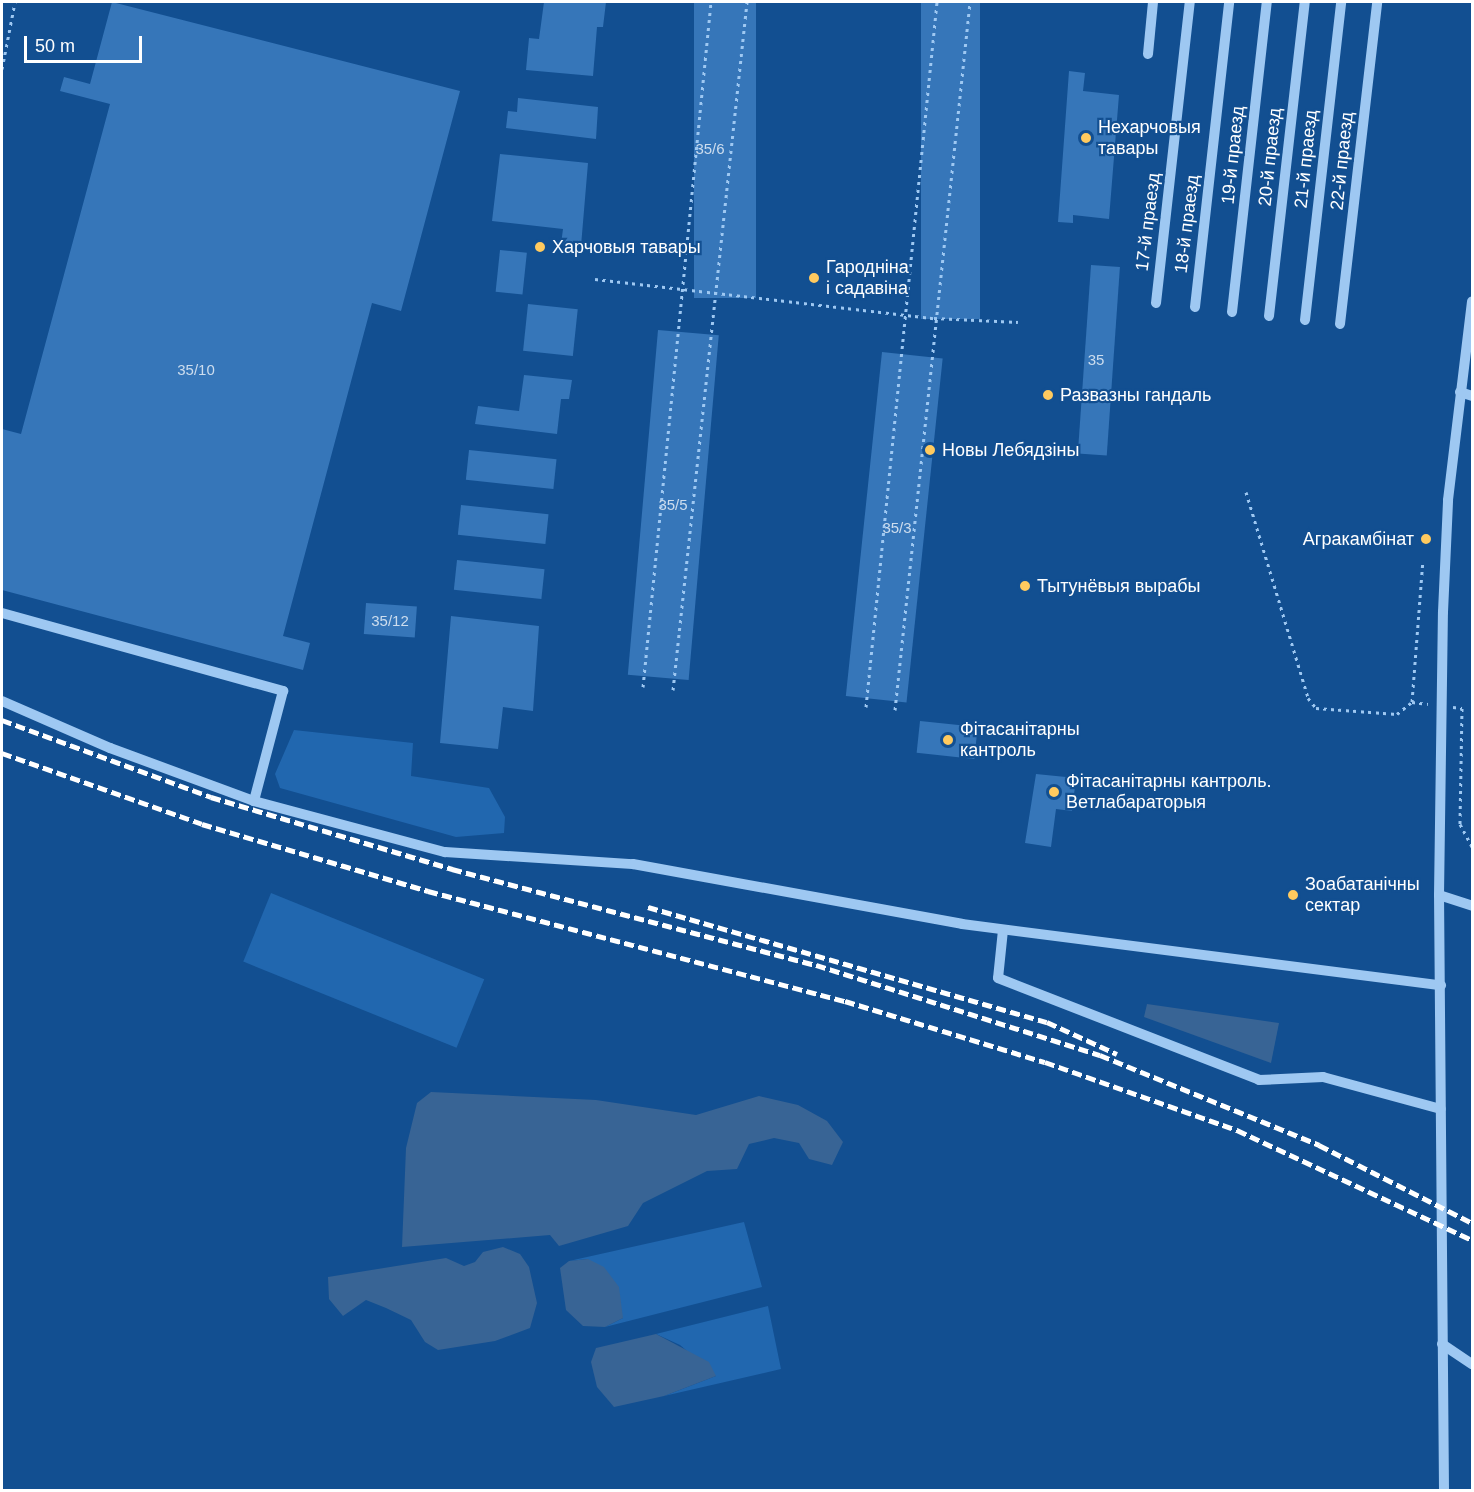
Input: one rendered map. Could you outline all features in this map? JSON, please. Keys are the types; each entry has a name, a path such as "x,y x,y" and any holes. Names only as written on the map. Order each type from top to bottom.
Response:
{"street":[{"path":"1148,54 1154,2"},
{"name":"17-й праезд","path":"1156,303 1190,2"},
{"name":"18-й праезд","path":"1195,308 1229,2"},
{"name":"19-й праезд","path":"1232,312 1267,2"},
{"name":"20-й праезд","path":"1269,316 1305,2"},
{"name":"21-й праезд","path":"1305,320 1341,2"},
{"name":"22-й праезд","path":"1340,324 1377,2"},
{"path":"1444,1491 1439,895 1445,534 1460,392 1473,300"},
{"path":"1460,392 1473,396"},
{"path":"2,613 283,692 254,801"},
{"path":"2,701 110,748 254,801 445,852 633,864 1003,930 1441,985"},
{"path":"1439,895 1473,906"},
{"path":"1003,930 998,978 1259,1080 1323,1077 1442,1108"},
{"path":"1442,1344 1473,1364"}],"path":[{"path":"2,69 15,2"},
{"path":"643,687 711,2"},
{"path":"673,690 712,295 747,2"},
{"path":"866,707 937,2"},
{"path":"895,710 934,318 970,2"},
{"path":"595,279 712,295 934,318 1018,322"},
{"path":"1246,492 1308,698 1317,708 1397,714 1412,702 1462,708 1460,824 1473,847"},
{"path":"1412,702 1423,560"}],"shaded area":[{"path":"294,730 413,743 411,776 489,788 505,817 504,833 456,837 280,788 275,774"},
{"path":"271,893 484,979 457,1048 243,962"},
{"path":"1147,1004 1279,1023 1271,1063 1144,1017"},
{"path":"431,1092 596,1100 696,1115 759,1096 798,1105 827,1121 843,1142 832,1165 809,1159 799,1143 774,1138 749,1144 737,1169 707,1171 643,1203 628,1226 559,1246 550,1235 402,1247 406,1148 417,1103"},
{"path":"744,1222 762,1287 605,1327 623,1318 588,1259 569,1261"},
{"path":"503,1247 520,1254 529,1267 537,1303 530,1328 495,1341 438,1350 425,1342 411,1320 386,1308 366,1300 343,1316 329,1299 328,1277 446,1258 464,1266 475,1262 483,1252"},
{"path":"588,1259 604,1267 619,1287 623,1318 605,1327 583,1326 566,1310 560,1268 569,1261"},
{"path":"768,1306 781,1369 664,1396 716,1376 680,1345 656,1334"},
{"path":"656,1334 709,1362 716,1376 664,1396 614,1407 597,1387 591,1362 596,1348"}],"building":[{"path":"112,2 460,91 401,311 372,303 283,636 310,643 303,670 2,590 2,429 21,434 110,104 60,91 64,77 90,84"},
{"path":"544,2 606,2 603,27 597,27 593,76 526,70 529,38 539,39"},
{"path":"694,2 756,2 756,298 694,298"},
{"path":"921,2 980,2 980,319 921,319"},
{"path":"1069,71 1085,73 1083,91 1119,95 1109,219 1073,215 1073,223 1058,222"},
{"path":"518,98 598,107 596,139 506,128 508,111 517,112"},
{"path":"500,154 588,163 581,246 561,244 563,229 492,221"},
{"path":"500,250 527,253 522,295 496,292"},
{"path":"1091,265 1120,267 1107,456 1078,454"},
{"path":"528,304 578,309 573,356 523,351"},
{"path":"658,330 719,335 689,680 628,675"},
{"path":"882,352 943,358 906,702 846,696"},
{"path":"524,375 572,380 569,399 561,399 557,434 475,424 478,406 519,411"},
{"path":"469,450 557,459 553,489 466,480"},
{"path":"461,505 549,514 545,544 458,535"},
{"path":"457,560 545,569 541,599 454,590"},
{"path":"366,603 417,607 415,637 364,634"},
{"path":"451,616 539,626 533,711 503,707 498,749 440,743"},
{"name":"Фітасанітарны кантроль","path":"920,721 978,727 974,759 917,753"},
{"path":"1036,774 1076,778 1072,811 1056,809 1051,847 1025,843"}],"railway":[{"path":"2,720 211,797 452,869 816,965 1100,1055 1319,1145 1472,1223"},
{"path":"2,753 202,824 428,891 845,1001 1045,1062 1237,1130 1472,1240"},
{"path":"648,907 1047,1022 1117,1054"}],"place":[{"name":"Нехарчовыя тавары","path":"1086,138"},
{"name":"Харчовыя тавары","path":"540,247"},
{"name":"Гародніна і садавіна","path":"814,278"},
{"name":"Развазны гандаль","path":"1048,395"},
{"name":"Новы Лебядзіны","path":"930,450"},
{"name":"Агракамбінат","path":"1426,539"},
{"name":"Тытунёвыя вырабы","path":"1025,586"},
{"name":"Фітасанітарны кантроль","path":"948,740"},
{"name":"Фітасанітарны кантроль. Ветлабараторыя","path":"1054,792"},
{"name":"Зоабатанічны сектар","path":"1293,895"}]}
